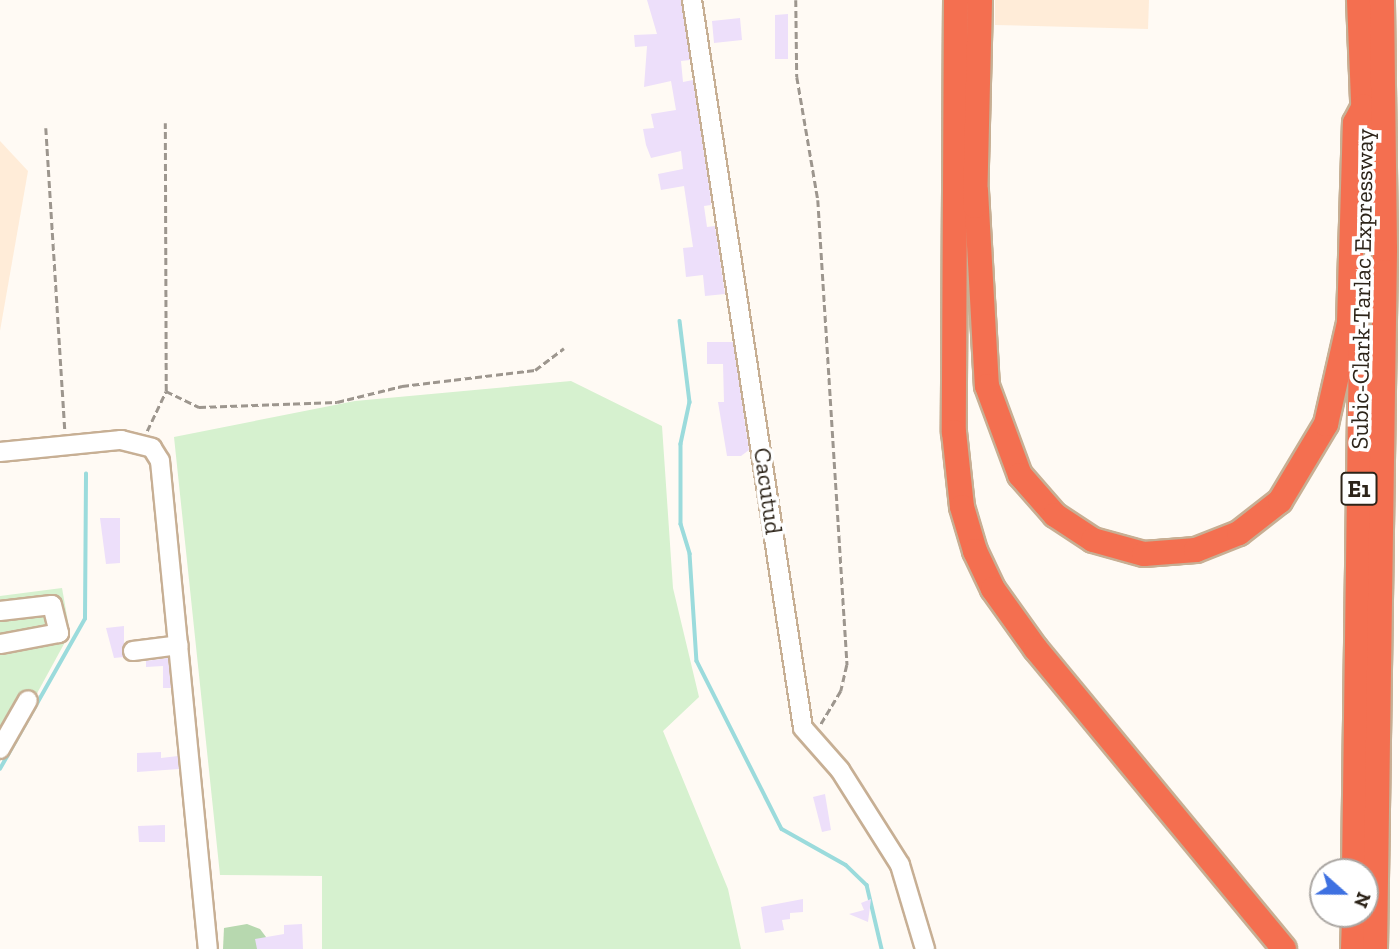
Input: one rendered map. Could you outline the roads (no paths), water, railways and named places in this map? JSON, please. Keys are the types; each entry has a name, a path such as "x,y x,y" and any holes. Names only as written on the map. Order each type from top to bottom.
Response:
{"highway":[{"path":"956,0 958,485 984,572 1036,649 1284,949"},
{"path":"980,0 968,412 972,476 992,550 1036,649"},
{"name":"Subic-Clark-Tarlac Expressway","path":"1354,858 1364,106 1359,0"},
{"name":"Subic-Clark-Tarlac Expressway","path":"1375,949 1382,0"},
{"path":"976,191 987,386 1020,475 1055,515 1093,540 1144,554 1195,550 1239,533 1280,501 1329,416 1349,323 1355,123 1364,106"},
{"path":"1353,949 1354,928"}],"street":[{"name":"Cacutud","path":"692,0 794,689 803,728 900,865 925,949"},
{"path":"0,452 65,444 141,443 160,461 208,949"},
{"path":"0,611 52,606 59,633 0,644"},
{"path":"133,651 179,645"},
{"path":"0,749 28,700"}],"waterway":[{"path":"680,321 690,402 681,444 681,524 690,554 697,661 782,829 846,865 867,885 882,949"},
{"path":"0,769 85,619 86,474"}]}
